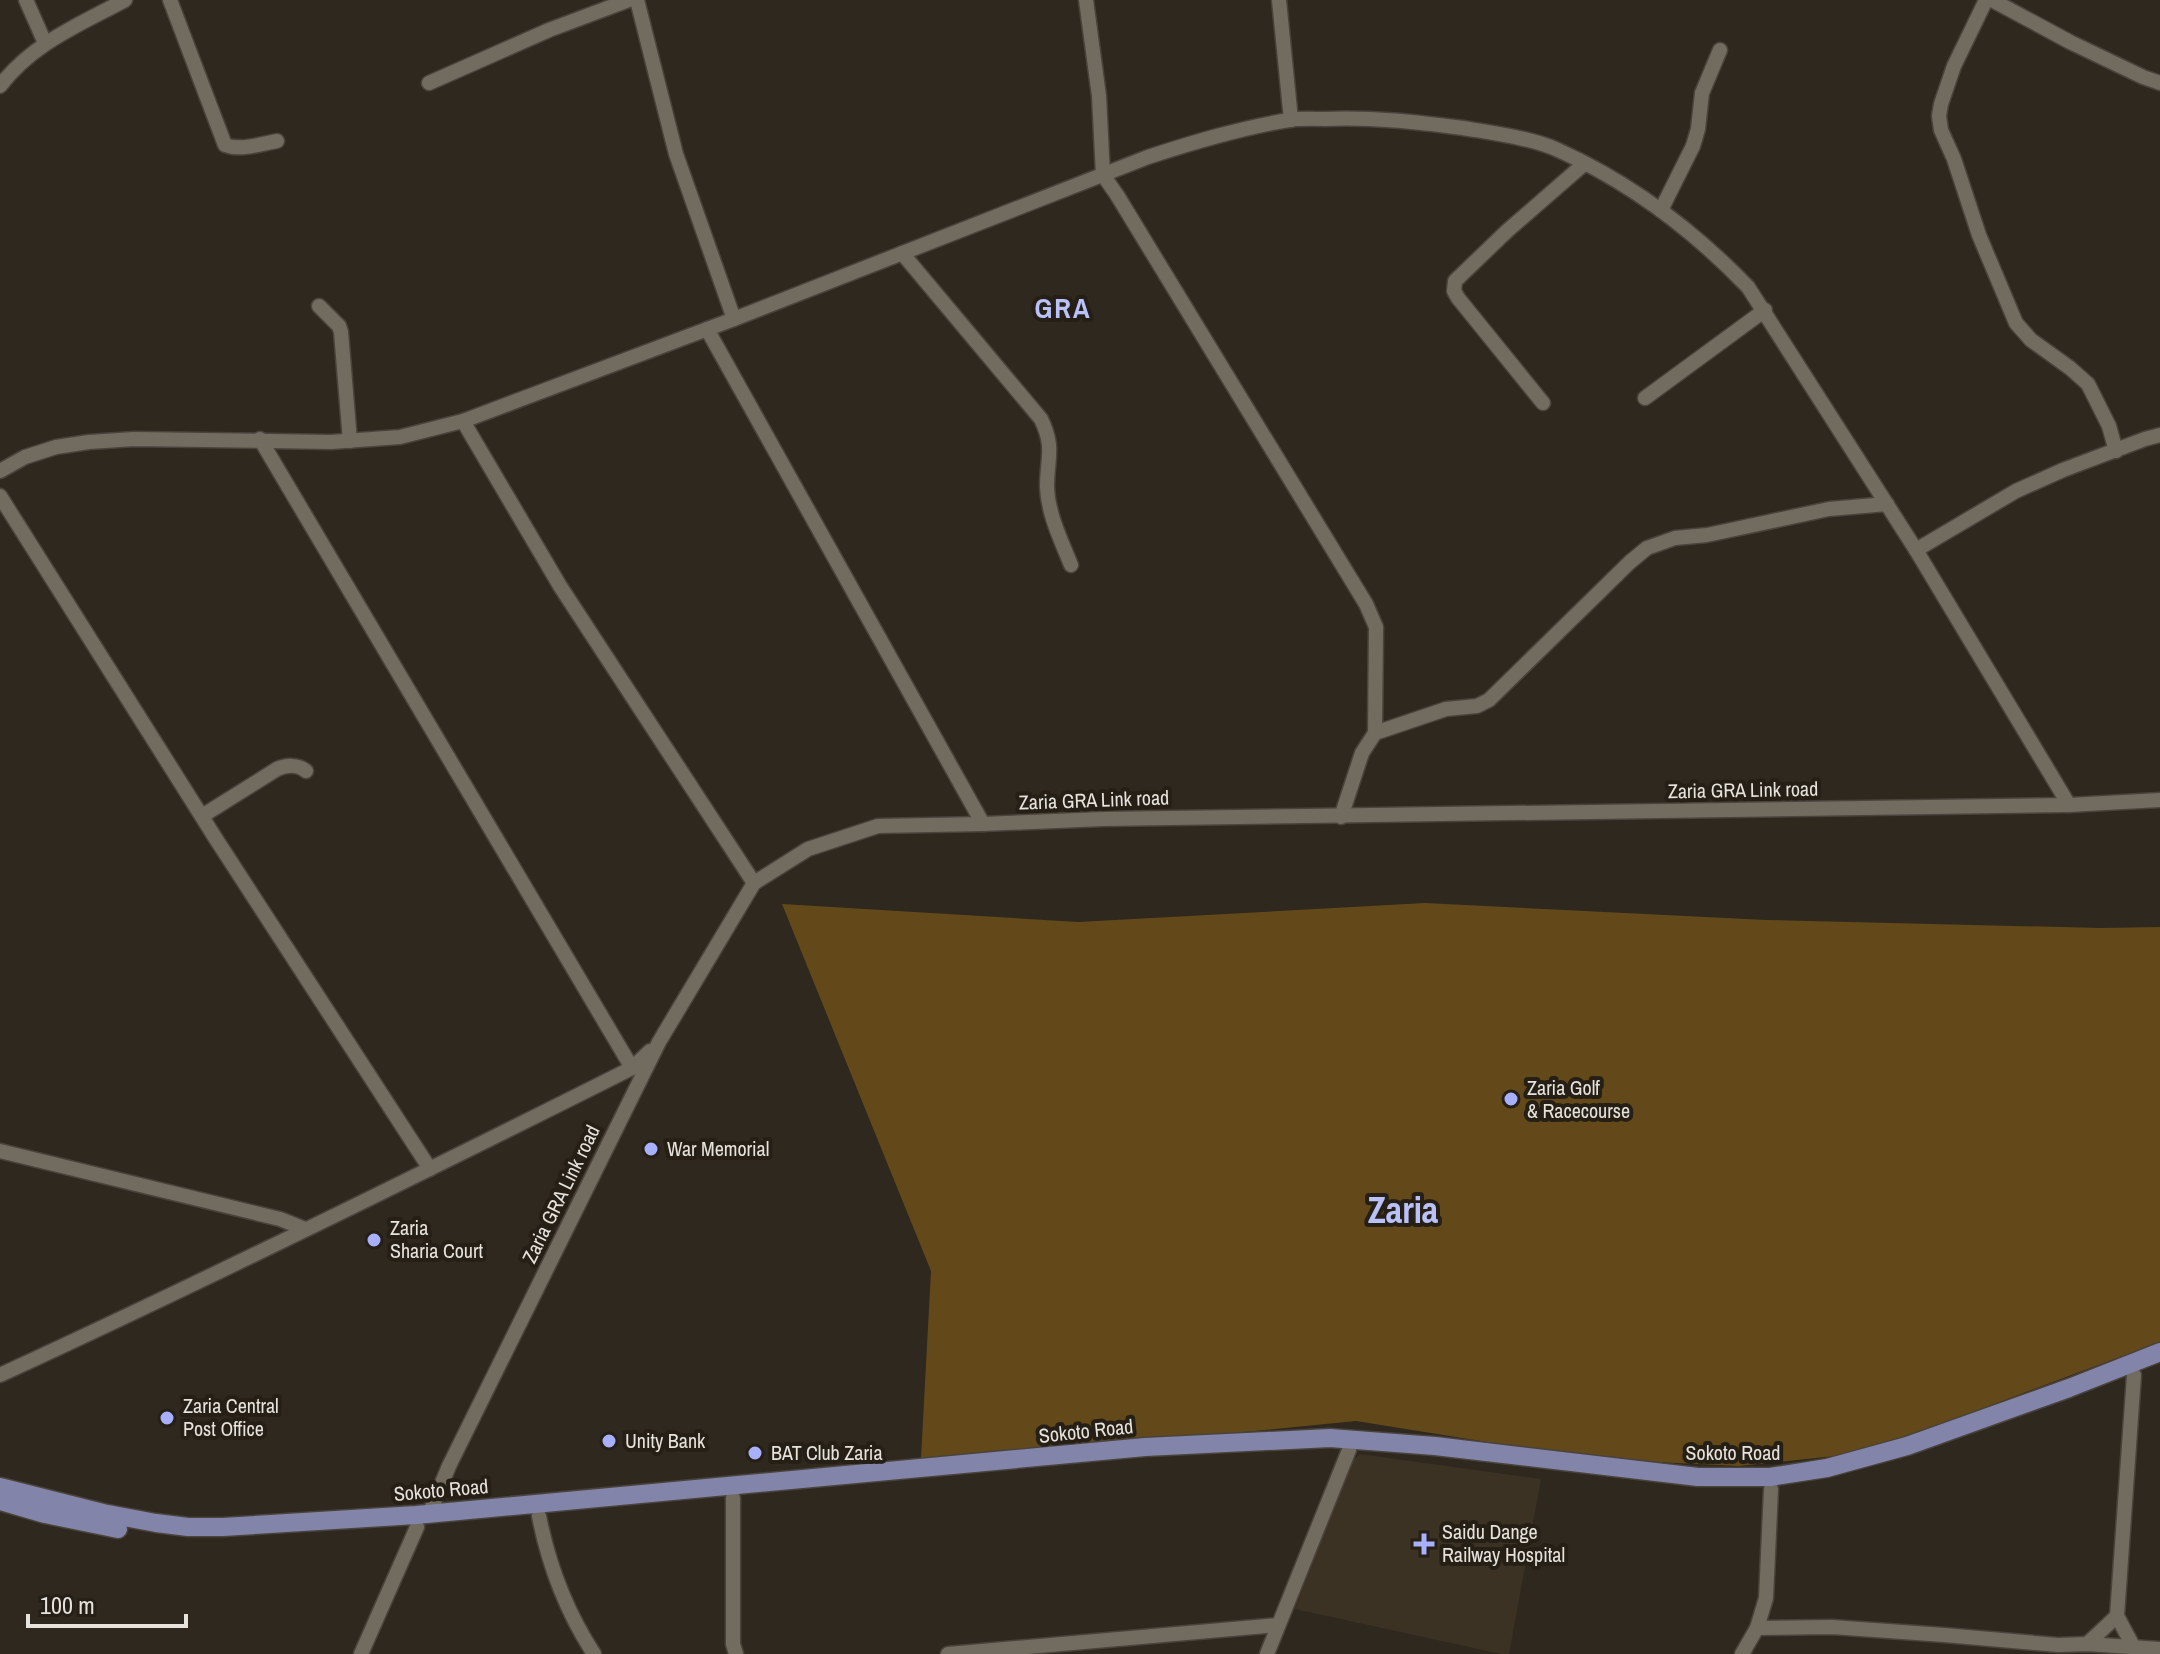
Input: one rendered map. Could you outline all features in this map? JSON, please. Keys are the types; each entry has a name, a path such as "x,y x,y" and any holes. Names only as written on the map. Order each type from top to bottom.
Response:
{"main road":[{"name":"Sokoto Road","path":"0,1501 101,1526 187,1539 258,1538 1145,1447 1307,1438 1350,1438 1435,1446 1698,1477 1770,1477 1827,1468 1907,1446 2160,1352"},
{"name":"Sokoto Road","path":"0,1487 103,1513 188,1527 539,1516 1145,1460 1307,1450 1349,1450 1434,1458 1697,1490 1771,1489 1829,1481 1909,1459 2160,1365"}],"street":[{"path":"26,0 45,43"},
{"path":"0,86 17,65 45,43 125,0"},
{"path":"170,0 225,145 230,148 245,147 277,141"},
{"path":"429,83 549,30 629,0"},
{"path":"637,0 676,154 734,319"},
{"path":"1086,0 1099,96 1103,175 1366,604 1376,627 1375,733 1362,753 1341,817"},
{"path":"1279,0 1291,120"},
{"path":"2116,451 2109,426 2088,384 2031,340 2016,323 1979,235 1941,130 1939,116 1954,66 1989,0 2070,42 2160,83"},
{"path":"1661,210 1693,146 1702,93 1720,50"},
{"path":"0,470 25,457 56,447 89,442 134,439 350,441 400,437 463,421 1148,157 1213,136 1291,120 1344,118 1405,120 1495,133 1556,149 1620,183 1661,210 1728,266 1748,287 1916,550 2069,805"},
{"path":"1543,403 1458,298 1454,286 1455,281 1507,231 1584,164"},
{"path":"902,253 1041,419 1051,446 1047,487 1050,507 1071,565"},
{"path":"319,306 341,332 350,441"},
{"path":"1645,398 1765,310"},
{"path":"707,329 983,824"},
{"path":"463,421 560,586 754,883"},
{"path":"1916,550 2016,491 2063,470 2160,435"},
{"path":"260,439 632,1068"},
{"path":"0,496 430,1169"},
{"path":"1375,733 1446,709 1477,706 1489,700 1647,548 1675,538 1707,535 1829,509 1887,504"},
{"path":"202,816 283,767 301,767 306,771"},
{"name":"Zaria GRA Link road","path":"361,1654 449,1466 659,1042 754,883 808,849 878,826 1103,819 2069,805 2160,800"},
{"path":"0,1375 132,1314 632,1068 659,1042"},
{"path":"0,1151 280,1219 305,1229"},
{"path":"2133,1646 2117,1616 2134,1375"},
{"path":"1267,1654 1349,1450"},
{"path":"1742,1654 1757,1628 1766,1598 1771,1489"},
{"path":"733,1498 733,1644 736,1654"},
{"path":"539,1516 545,1548 566,1605 594,1654"},
{"path":"2087,1644 2117,1616"},
{"path":"948,1654 1018,1651 1278,1625"},
{"path":"1757,1628 1846,1628 2056,1650 2087,1644 2160,1649"}],"shaded area":[{"name":"Zaria Golf & Racecourse","path":"1425,903 1766,920 2160,927 2160,1342 1863,1453 1739,1466 1592,1459 1356,1421 1120,1444 921,1458 931,1271 782,904 1078,922"},
{"name":"Saidu Dange Railway Hospital","path":"1360,1454 1541,1479 1509,1654 1295,1609 1349,1464"}],"place":[{"name":"Zaria Golf & Racecourse","path":"1511,1099"},
{"name":"War Memorial","path":"651,1149"},
{"name":"Zaria Sharia Court","path":"374,1240"},
{"name":"Zaria Central Post Office","path":"167,1418"},
{"name":"Unity Bank","path":"609,1441"},
{"name":"BAT Club Zaria","path":"755,1453"},
{"name":"Saidu Dange Railway Hospital","path":"1424,1544"}],"district":[{"name":"GRA","path":"1063,308"},
{"name":"Zaria","path":"1403,1210"}]}
